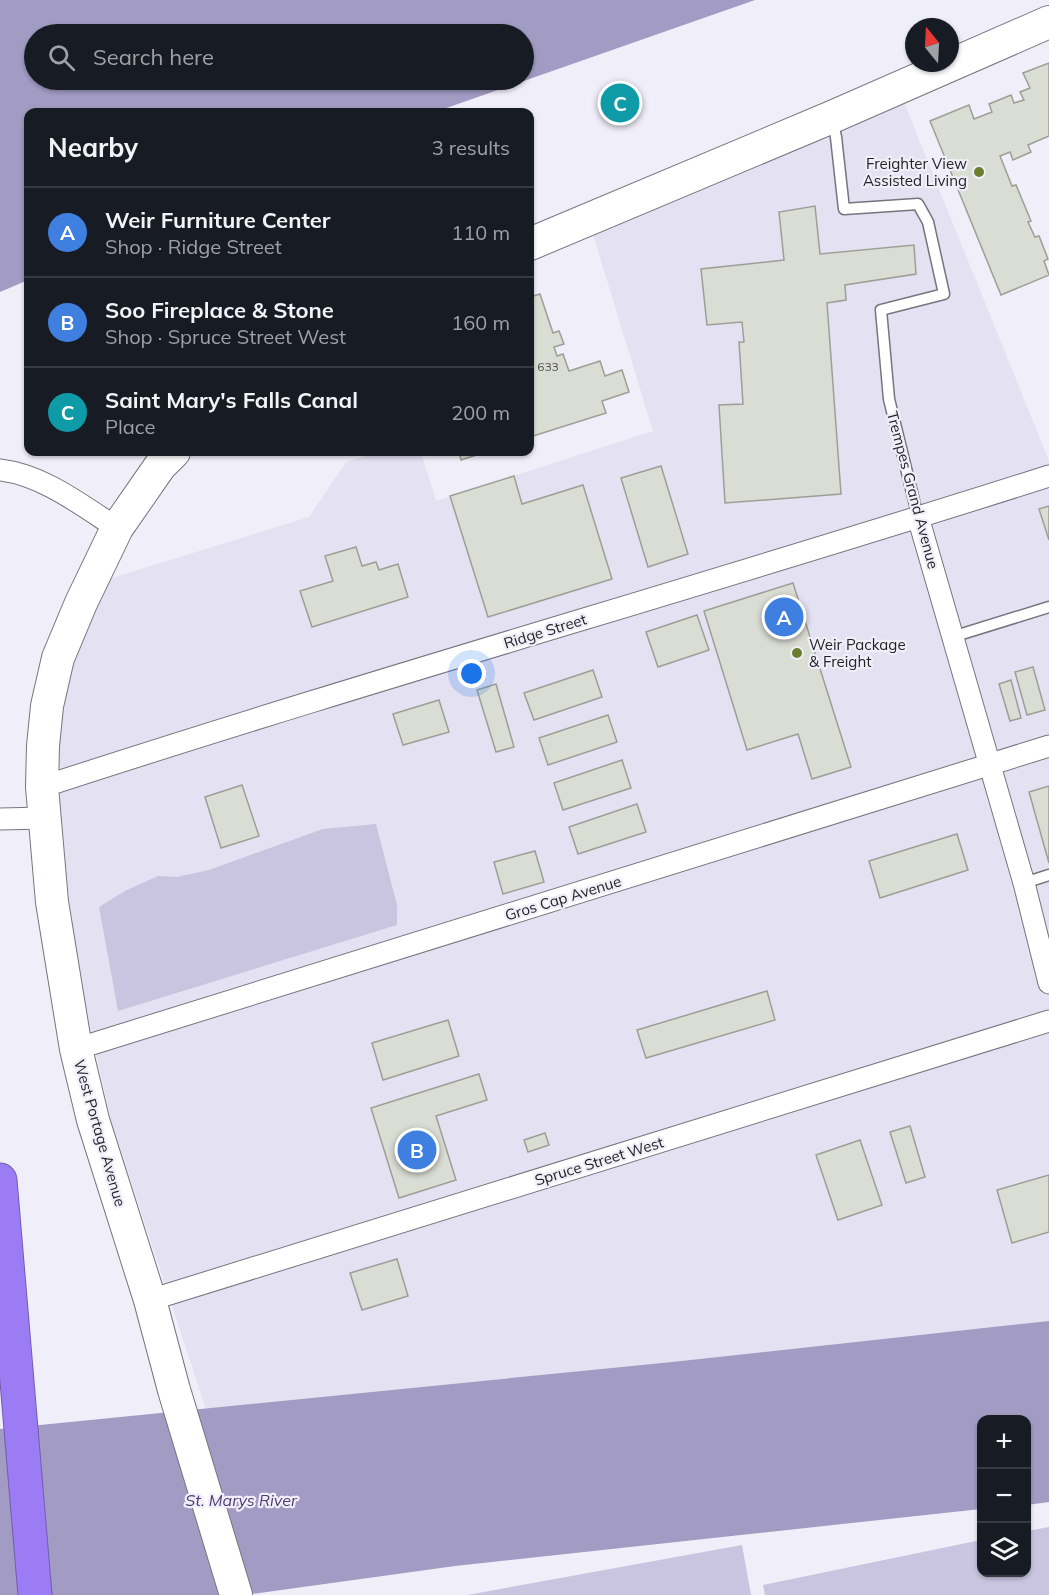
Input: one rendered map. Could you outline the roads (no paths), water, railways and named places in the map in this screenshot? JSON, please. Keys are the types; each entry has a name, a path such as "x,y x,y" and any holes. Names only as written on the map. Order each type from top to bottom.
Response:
{"highway":[{"path":"0,1180 35,1595"}],"street":[{"path":"534,242 832,117 1049,22"},
{"name":"West Portage Avenue","path":"170,456 160,466 117,528 58,658 47,705 42,787 52,902 76,1049 93,1120 150,1300 174,1390 236,1595"},
{"path":"0,470 14,472 54,488 117,528"},
{"name":"Ridge Street","path":"42,787 1049,476"},
{"name":"Trempes Grand Avenue","path":"918,517 1024,883 1049,983"},
{"name":"Gros Cap Avenue","path":"76,1049 1049,746"},
{"path":"0,819 44,818"},
{"name":"Spruce Street West","path":"150,1300 1049,1021"}],"lane":[{"name":"Trempes Grand Avenue","path":"832,117 844,209 918,204 928,222 944,294 881,310 889,399 918,517"},
{"path":"952,637 1049,607"},
{"path":"1024,883 1049,875"}],"water":[{"path":"0,0 755,0 534,77 534,24 24,24 24,90 498,90 446,108 24,108 24,282 0,292"},
{"name":"St. Marys River","path":"1049,1321 1049,1502 1031,1504 1031,1415 977,1415 977,1509 455,1566 244,1595 0,1595 0,1429 672,1362"}],"place":[{"name":"Saint Mary's Falls Canal","path":"620,103"},
{"name":"Freighter View Assisted Living","path":"979,172"},
{"name":"Weir Furniture Center","path":"784,617"},
{"name":"Weir Package & Freight","path":"797,653"},
{"name":"Soo Fireplace & Stone","path":"417,1150"}]}
